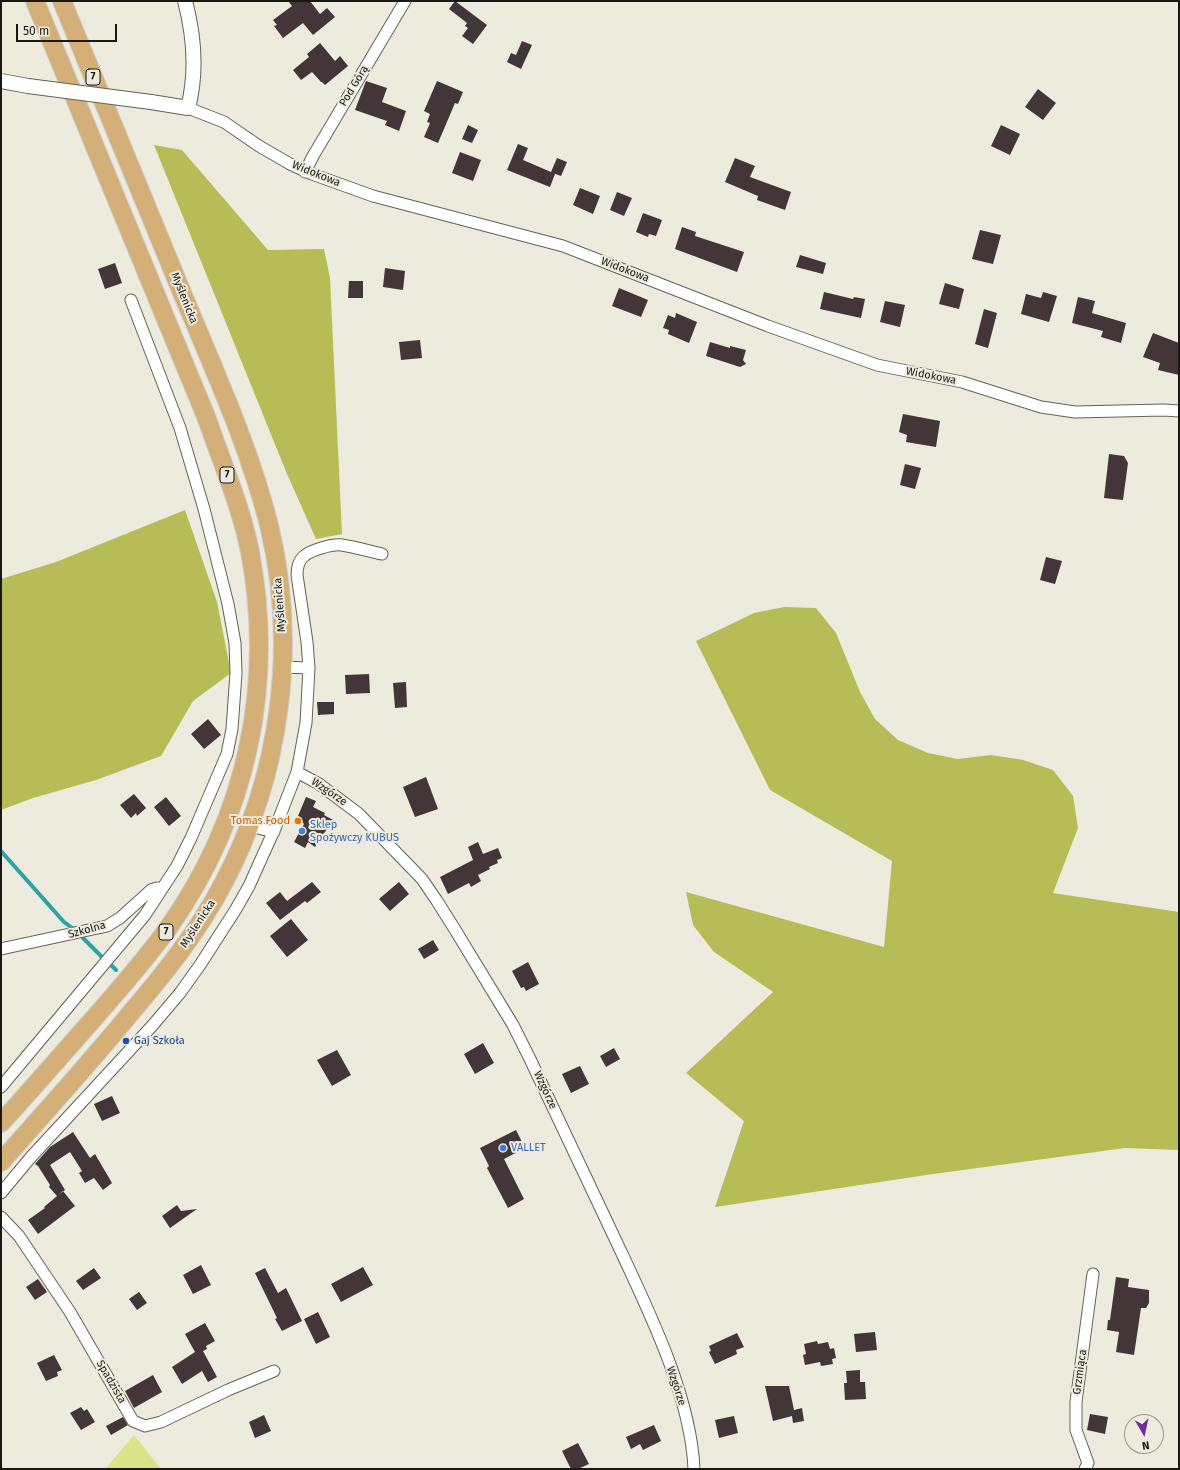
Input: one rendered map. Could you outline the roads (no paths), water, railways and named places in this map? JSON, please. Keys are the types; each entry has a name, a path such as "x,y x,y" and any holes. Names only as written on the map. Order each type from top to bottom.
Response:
{"highway":[{"name":"Myślenicka","path":"1,1123 134,973 169,928 195,887 222,832 242,777 254,721 259,673 259,631 253,568 244,529 232,489 204,412 35,1"},
{"name":"Myślenicka","path":"1,1162 114,1034 179,954 223,885 250,826 266,775 271,756 280,698 282,667 283,626 278,576 269,527 250,462 227,400 62,1"}],"street":[{"path":"1,81 188,108 192,85 193,53 190,23 185,1"},
{"name":"Pod Górą","path":"305,172 405,1"},
{"name":"Widokowa","path":"188,108 224,122 259,146 305,172 373,196 563,246 768,326 877,365 962,382 1041,407 1075,412 1179,411"},
{"path":"1,1087 145,915 177,866 191,838 227,754 236,673 235,643 224,589 204,509 180,428 131,300"},
{"path":"1,1193 31,1157 138,1042 180,993 220,935 249,886 274,832 297,772 306,723 309,668 297,568 299,562 309,553 333,545 340,545 382,554"},
{"path":"282,667 309,668"},
{"name":"Wzgórze","path":"297,772 319,784 360,814 422,879 442,908 513,1025 644,1302 678,1388 691,1441 694,1469"},
{"path":"250,826 274,832"},
{"name":"Szkolna","path":"1,949 107,926 120,918 152,890 157,888 162,889"},
{"name":"Spadzista","path":"1,1217 19,1236 70,1312 133,1421 145,1426 161,1422 228,1390 274,1371"},
{"name":"Grzmiąca","path":"1085,1469 1088,1463 1076,1430 1076,1402 1093,1274"}],"waterway":[{"path":"1,851 64,922 75,930"},
{"path":"83,938 103,958"},
{"path":"111,965 116,970"}],"place":[{"name":"Tomas Food","path":"298,821"},
{"name":"Sklep Spożywczy KUBUS","path":"302,831"},
{"name":"Gaj Szkoła","path":"126,1041"},
{"name":"VALLET","path":"503,1148"}]}
